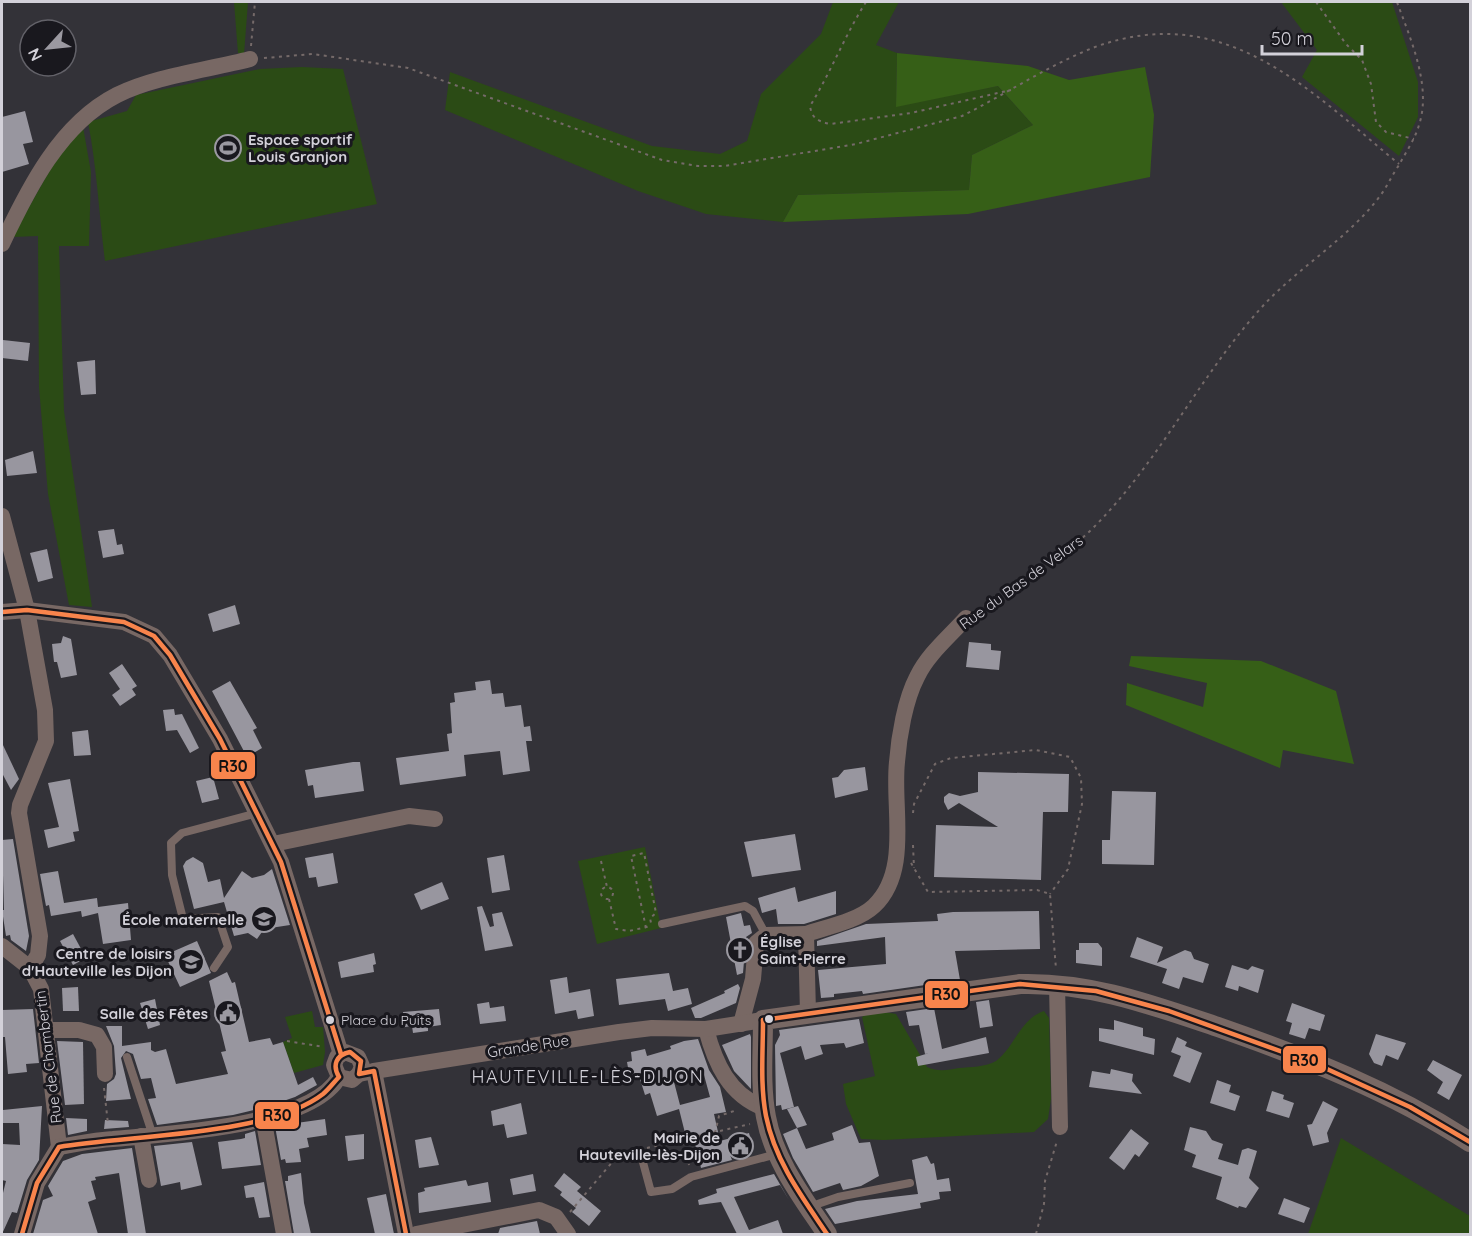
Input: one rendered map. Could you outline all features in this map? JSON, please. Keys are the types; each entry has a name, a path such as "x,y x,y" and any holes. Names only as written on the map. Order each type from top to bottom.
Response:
{"street":[{"path":"2,244 40,172 60,142 91,111 119,94 250,59"},
{"path":"2,516 27,610 46,726 42,754 20,805 21,833 40,936 38,955 30,968 2,946"},
{"path":"2,612 27,610 114,620 134,625 154,636 170,655 192,689 273,844 290,883 339,1049 334,1065 339,1077 330,1089 315,1099 263,1117 211,1130 111,1139 58,1147 37,1183 22,1234"},
{"name":"Rue du Bas de Velars","path":"766,935 806,934 866,912 873,907 887,888 904,842 897,762 916,678 932,654 966,618"},
{"path":"273,844 399,817 435,819"},
{"path":"806,934 808,1012"},
{"path":"741,1024 753,980 754,950 756,944 766,935"},
{"name":"Rue de Chambertin","path":"30,968 41,989 58,1147"},
{"path":"1057,984 1060,1127"},
{"path":"827,1234 777,1154 758,1106 763,1020 989,987 1057,984 1096,989 1142,1001 1305,1057 1363,1082 1425,1113 1470,1142"},
{"name":"Grande Rue","path":"339,1077 352,1080 367,1072 619,1032 684,1027 705,1029 763,1020"},
{"path":"705,1029 725,1077 736,1092 758,1106"},
{"path":"46,1030 79,1030 97,1035 104,1047 105,1074"},
{"path":"339,1049 358,1057 367,1072 406,1234"},
{"path":"263,1117 284,1234"},
{"path":"147,1136 149,1180"},
{"path":"416,1234 539,1210 556,1217 568,1234"}],"lane":[{"path":"214,968 228,947 218,917 183,919 172,875 171,843 182,833 257,813"},
{"path":"662,924 746,906 753,911 766,935"},
{"path":"127,1057 147,1136"},
{"path":"641,1155 651,1192 672,1189 691,1177 777,1154"},
{"path":"809,1207 838,1197 910,1183"}],"path":[{"path":"255,2 250,59 313,54 408,68 662,160 698,166 725,166 856,144 962,116 1098,46 1154,34 1190,35 1227,43 1263,58 1293,76 1399,164"},
{"path":"866,2 844,36 825,81 810,106 817,121 830,124 911,113 1015,89"},
{"path":"1316,2 1346,44 1362,60 1371,84 1376,122 1386,132 1414,140"},
{"name":"Rue du Bas de Velars","path":"966,618 1054,560 1091,530 1152,460 1220,360 1261,308 1359,219 1380,196 1414,140 1420,122 1422,95 1418,66 1397,2"},
{"path":"913,815 914,804 935,764 951,758 1036,750 1070,757 1081,778 1082,804 1068,869 1050,894 1057,984"},
{"path":"904,842 916,855 914,868"},
{"path":"904,842 914,868 928,892 1037,890 1050,894"},
{"path":"607,887 601,894 609,899 616,929 629,931 645,928 652,926 650,918 656,913 644,853 631,856 645,928"},
{"path":"601,861 607,887 613,894 609,899"},
{"path":"286,1041 339,1049"},
{"path":"105,1074 104,1100 111,1139"},
{"path":"715,1132 719,1116 758,1106"},
{"path":"1036,1234 1044,1204 1045,1181 1060,1127"},
{"path":"683,1141 690,1169"}],"green space":[{"path":"234,2 248,2 244,54 238,53"},
{"path":"833,2 899,2 876,45 897,53 896,106 998,86 1033,125 972,155 969,190 798,195 783,222 706,214 638,191 445,110 450,72 652,146 720,154 747,141 761,94 821,34"},
{"path":"1281,2 1392,2 1418,82 1418,117 1399,156 1302,77 1317,50"},
{"path":"897,53 1028,66 1069,80 1145,67 1154,115 1150,177 968,214 783,222 798,195 969,190 972,155 1033,125 998,86 896,107"},
{"name":"Espace sportif Louis Granjon","path":"302,67 343,69 377,204 105,261 88,122 127,111 136,95 260,69"},
{"path":"83,127 91,172 89,246 59,246 64,411 92,607 69,605 48,494 39,387 38,236 12,237 54,163"},
{"path":"1131,656 1261,661 1336,691 1354,764 1283,750 1280,768 1126,705 1127,683 1203,707 1207,683 1129,666"},
{"path":"645,847 661,928 597,944 578,861"},
{"path":"312,1011 315,1027 323,1027 325,1052 323,1065 294,1073 283,1042 292,1038 285,1017"},
{"path":"1044,1011 1049,1018 1051,1099 1048,1119 1034,1132 884,1140 861,1139 846,1104 843,1084 875,1076 862,1017 867,1014 884,1012 896,1014 927,1067 943,1070 983,1066 996,1061 1008,1049 1029,1020"},
{"path":"1341,1138 1470,1216 1470,1234 1308,1234"}],"building":[{"path":"25,111 33,142 23,144 29,164 2,172 2,117"},
{"path":"3,340 30,343 28,361 2,358"},
{"path":"95,360 96,394 81,395 77,362"},
{"path":"33,451 37,473 7,476 5,460"},
{"path":"114,529 117,545 122,544 124,554 103,558 98,531"},
{"path":"47,549 53,578 38,582 30,553"},
{"path":"235,605 240,624 213,632 208,614"},
{"path":"63,636 71,639 77,675 61,678 57,662 54,662 52,644 61,643"},
{"path":"969,642 991,644 991,650 1001,651 999,670 966,667"},
{"path":"122,664 137,686 132,689 136,695 120,706 112,695 120,689 109,673"},
{"path":"490,680 492,694 503,693 505,707 521,705 524,727 530,726 532,741 526,741 530,771 503,775 500,751 464,755 466,776 400,785 396,758 449,751 447,734 452,733 450,703 455,702 454,693 476,690 475,682"},
{"path":"230,681 257,728 253,730 262,748 247,757 212,691"},
{"path":"174,709 175,715 182,714 199,748 190,753 177,730 166,731 163,710"},
{"path":"88,730 91,755 74,756 72,732"},
{"path":"2,743 19,779 11,790 2,773"},
{"path":"360,762 364,791 315,798 313,785 308,786 305,770"},
{"path":"865,767 868,790 835,798 832,778 838,777 844,770"},
{"path":"978,772 1069,774 1068,812 1043,812 1041,880 934,877 936,825 998,827 959,803 948,810 944,802 944,797 949,793 960,796 978,792"},
{"path":"213,777 219,799 202,803 196,781"},
{"path":"70,779 79,831 73,832 75,841 48,848 44,830 59,827 48,783"},
{"path":"1112,791 1156,792 1154,865 1102,864 1102,840 1110,840"},
{"path":"795,834 801,870 752,877 744,842"},
{"path":"13,839 29,936 26,951 11,940 10,935 6,936 2,910 4,910 2,840"},
{"path":"333,853 338,883 318,887 316,877 309,878 305,858"},
{"path":"504,855 510,890 492,893 487,858"},
{"path":"193,857 203,863 208,882 220,879 224,898 242,871 252,878 264,875 272,869 290,925 264,929 257,939 248,933 234,936 224,902 194,909 183,866"},
{"path":"58,871 64,903 97,898 98,907 128,903 131,940 103,944 98,913 82,917 81,911 51,916 49,905 46,906 40,874"},
{"path":"442,882 449,899 421,910 414,894"},
{"path":"795,887 798,902 836,891 836,914 804,924 778,924 776,909 762,913 758,898"},
{"path":"482,906 490,927 494,926 492,914 502,912 513,946 485,951 477,907"},
{"path":"1039,911 1040,949 955,951 960,980 863,994 862,991 834,994 834,997 821,998 818,970 886,964 885,937 817,946 817,941 866,924 938,921 937,914"},
{"name":"Église Saint-Pierre","path":"741,913 744,926 750,925 752,933 746,937 743,973 737,975 726,917"},
{"path":"73,934 86,958 73,965 60,941"},
{"path":"1137,937 1163,947 1157,963 1185,950 1191,952 1194,959 1209,964 1203,983 1183,977 1179,989 1162,983 1167,969 1130,957"},
{"path":"197,941 211,973 180,987 165,955"},
{"path":"1079,943 1098,943 1102,948 1102,966 1076,963 1076,950 1079,950"},
{"path":"374,953 376,964 373,965 374,972 341,978 338,962"},
{"path":"1232,965 1248,970 1252,966 1264,970 1258,993 1239,986 1238,991 1225,987"},
{"path":"227,972 232,983 235,982 249,1042 270,1038 273,1045 283,1042 298,1085 313,1077 317,1085 295,1097 266,1107 233,1115 157,1125 148,1099 156,1098 151,1078 141,1079 133,1054 126,1051 121,1058 131,1099 106,1101 107,1084 114,1079 116,1074 114,1046 106,1026 122,1026 122,1046 151,1042 151,1050 155,1052 166,1049 176,1084 228,1074 221,1052 226,1051 209,981"},
{"path":"669,973 673,991 688,988 692,1004 668,1011 665,999 619,1005 616,979"},
{"path":"567,977 569,993 590,989 594,1016 578,1019 576,1010 555,1014 550,980"},
{"path":"738,984 740,988 736,1003 701,1018 695,1018 691,1008 725,993 724,991"},
{"path":"78,987 79,1011 63,1011 62,988"},
{"path":"155,999 160,1025 148,1029 140,1003"},
{"path":"989,1000 993,1026 980,1028 976,1002"},
{"path":"489,1002 490,1008 504,1006 506,1021 480,1024 477,1004"},
{"path":"1292,1003 1325,1015 1320,1031 1309,1028 1305,1039 1289,1034 1292,1023 1286,1021"},
{"path":"934,1008 942,1049 986,1037 989,1053 918,1066 916,1057 929,1053 925,1054 919,1025 909,1026 906,1012"},
{"path":"33,1009 39,1063 26,1064 27,1072 8,1074 5,1037 2,1037 2,1010"},
{"path":"439,1009 441,1025 428,1027 428,1031 413,1033 412,1026 405,1027 403,1012"},
{"path":"859,1019 864,1043 846,1048 844,1043 820,1045 823,1054 805,1060 801,1046 780,1053 794,1107 782,1110 781,1105 776,1106 775,1045 780,1035 779,1030"},
{"path":"1114,1020 1143,1028 1143,1036 1155,1039 1154,1055 1099,1041 1099,1028 1114,1030"},
{"path":"750,1034 751,1089 734,1071 722,1045"},
{"path":"1376,1034 1406,1043 1398,1060 1386,1055 1382,1066 1374,1063 1369,1054"},
{"path":"1177,1037 1187,1042 1185,1046 1202,1053 1190,1083 1173,1076 1181,1056 1171,1052"},
{"path":"698,1039 709,1070 720,1087 726,1112 714,1114 720,1141 749,1133 753,1149 730,1155 732,1160 701,1168 693,1136 686,1137 679,1109 657,1116 650,1093 645,1095 639,1076 630,1079 627,1062 632,1061 631,1052 645,1049 647,1056 671,1049 670,1046","holes":["704,1075 710,1097 680,1105 674,1082"]},
{"path":"57,1041 83,1042 84,1104 65,1105"},
{"path":"1433,1060 1462,1075 1449,1100 1437,1093 1443,1082 1427,1070"},
{"path":"1111,1069 1133,1074 1132,1081 1142,1094 1089,1087 1092,1071 1110,1074"},
{"path":"1217,1080 1231,1085 1229,1092 1240,1096 1235,1111 1210,1103"},
{"path":"1272,1091 1284,1095 1283,1099 1294,1103 1289,1118 1266,1111"},
{"path":"1323,1101 1338,1109 1327,1133 1329,1142 1313,1146 1307,1125 1312,1124"},
{"path":"521,1103 527,1134 507,1138 504,1124 493,1126 491,1111"},
{"path":"42,1106 39,1160 27,1180 17,1213 12,1212 2,1234 2,1197 6,1181 2,1180 2,1144 20,1145 19,1123 3,1123 3,1110"},
{"path":"798,1106 807,1125 797,1128 787,1109"},
{"path":"66,1118 87,1119 87,1131 68,1135"},
{"path":"325,1119 327,1135 307,1138 309,1147 299,1149 301,1162 286,1163 285,1159 281,1160 275,1126"},
{"path":"105,1120 128,1121 129,1127 104,1129"},
{"path":"852,1125 859,1143 870,1142 879,1176 861,1186 843,1190 840,1183 813,1192 793,1158 783,1134 797,1128 806,1149 834,1140 832,1133"},
{"path":"1190,1127 1206,1131 1212,1140 1223,1144 1218,1159 1238,1165 1242,1150 1248,1148 1257,1151 1249,1178 1259,1188 1246,1208 1239,1206 1238,1208 1216,1199 1222,1177 1192,1167 1196,1155 1184,1150"},
{"path":"1131,1129 1149,1143 1139,1157 1135,1154 1124,1170 1109,1158"},
{"path":"255,1131 261,1165 222,1169 218,1142 245,1138 245,1134"},
{"path":"364,1134 364,1159 348,1161 345,1136"},
{"path":"431,1137 439,1165 419,1168 415,1140"},
{"path":"192,1142 202,1185 181,1190 180,1182 161,1186 154,1146"},
{"path":"132,1148 146,1234 128,1234 119,1173 95,1177 96,1180 91,1181 96,1199 88,1202 98,1234 33,1234 43,1200 53,1196 48,1186 63,1161 82,1154"},
{"path":"927,1156 931,1164 934,1163 937,1180 949,1178 951,1191 939,1192 940,1199 920,1203 921,1208 835,1224 825,1209 857,1201 918,1194 912,1160"},
{"path":"301,1173 304,1203 311,1234 294,1234 285,1181 288,1181 288,1176"},
{"path":"564,1173 581,1187 577,1191 601,1211 589,1226 572,1212 576,1208 560,1195 562,1192 554,1186"},
{"path":"533,1174 536,1191 513,1195 510,1179"},
{"path":"774,1174 789,1200 780,1185 734,1197 749,1230 778,1220 783,1234 737,1234 721,1202 699,1205 698,1200 717,1193 716,1189"},
{"path":"466,1180 468,1186 488,1182 491,1202 419,1213 418,1193 425,1191 424,1188"},
{"path":"264,1182 270,1217 259,1218 254,1197 246,1198 244,1186"},
{"path":"386,1194 394,1234 375,1234 367,1198"},
{"path":"1284,1198 1310,1208 1304,1223 1278,1214"},
{"path":"537,1221 540,1234 498,1234 500,1228"}],"transit line":[{"name":"R30","path":"2,612 27,610 124,622 154,636 170,655 220,739 281,862 341,1054"},
{"name":"R30","path":"763,1020 1020,984 1096,991 1169,1011 1316,1064 1410,1107 1470,1142"},
{"name":"R30","path":"763,1020 763,1092 770,1132 790,1178 827,1234"},
{"name":"R30","path":"22,1234 37,1183 59,1147 197,1132 269,1118 299,1108 323,1094 339,1077 336,1068 337,1061 341,1055 350,1052 361,1061 359,1074 374,1071 406,1234"}],"place":[{"name":"Espace sportif Louis Granjon","path":"228,148"},
{"name":"École maternelle","path":"264,919"},
{"name":"Église Saint-Pierre","path":"740,950"},
{"name":"Centre de loisirs d'Hauteville les Dijon","path":"191,962"},
{"name":"Salle des Fêtes","path":"228,1013"},
{"name":"Place du Puits","path":"330,1020"},
{"name":"Mairie de Hauteville-lès-Dijon","path":"740,1146"}],"district":[{"name":"HAUTEVILLE-LÈS-DIJON","path":"588,1076"}]}
